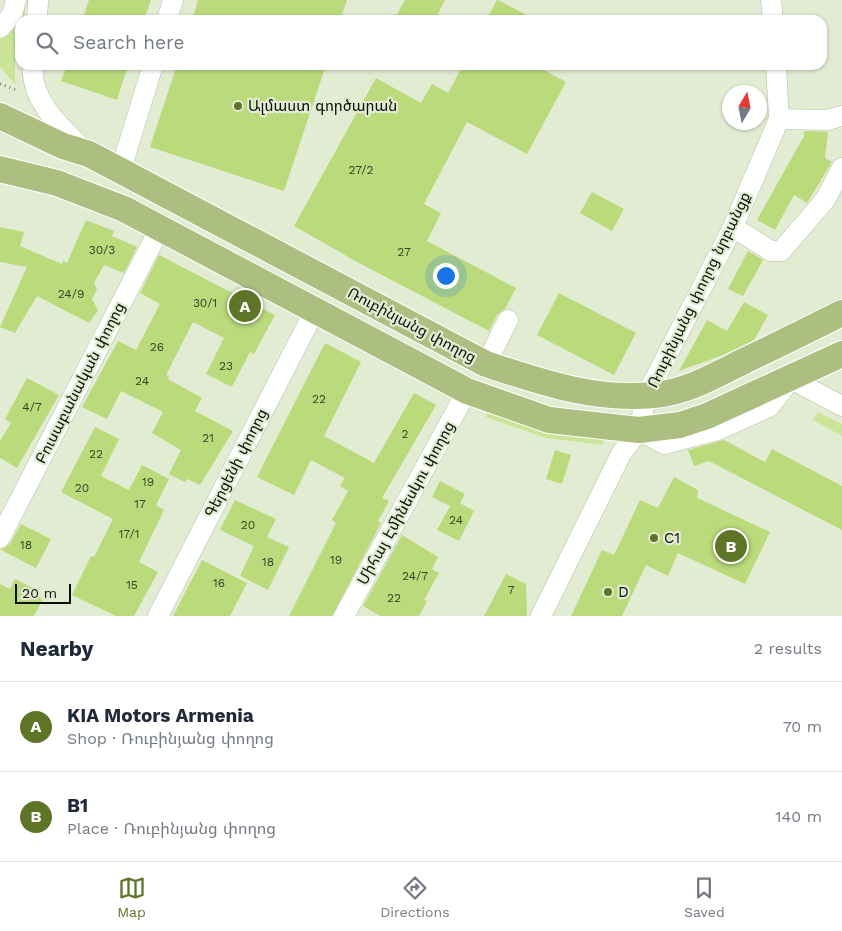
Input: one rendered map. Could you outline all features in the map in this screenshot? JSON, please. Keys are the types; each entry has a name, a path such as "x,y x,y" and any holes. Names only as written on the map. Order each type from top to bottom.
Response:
{"main road":[{"name":"Ռուբինյանց փողոց","path":"0,116 63,146 89,154 486,364 553,386 619,396 646,396 693,386 842,313"},
{"path":"0,169 17,171 80,190 124,209 467,390 549,420 639,430 715,421 790,379 842,354"}],"street":[{"path":"0,28 12,15 16,0"},
{"path":"37,15 38,0"},
{"path":"168,15 173,0"},
{"path":"772,0 773,15"},
{"path":"32,70 34,87 45,106 60,126 89,154"},
{"path":"120,172 151,70"},
{"name":"Ռուբինյանց փողոց նրբանցք","path":"639,430 646,396 733,226 779,119 776,70"},
{"path":"779,119 827,120 842,117"},
{"path":"733,226 771,251 781,251 825,200 842,168"},
{"name":"Բուսաբանական փողոց","path":"0,538 160,228"},
{"name":"Գերցենի փողոց","path":"158,616 315,310"},
{"path":"486,364 508,320"},
{"path":"790,379 842,406"},
{"name":"Միհայ Էմինեսկու փողոց","path":"344,616 467,390"},
{"path":"541,616 621,454 639,430"}],"green space":[{"path":"22,0 26,0 24,15 15,15 15,84 0,67 0,35"},
{"path":"489,407 604,434 603,445 546,438 486,417"},
{"path":"818,412 842,424 842,436 813,420"}],"building":[{"path":"89,0 151,0 146,15 84,15"},
{"path":"198,0 347,0 342,15 194,15"},
{"path":"405,0 445,0 438,15 397,15"},
{"path":"498,0 526,15 489,15"},
{"path":"65,70 126,70 117,100 61,81"},
{"name":"Ալմաստ գործարան","path":"175,70 324,70 284,191 150,147"},
{"path":"460,70 544,70 566,82 527,154 467,122 424,204 441,213 427,241 516,288 505,309 497,315 489,331 357,262 294,226 376,78 421,103 432,84 448,93"},
{"path":"804,131 828,132 825,158 832,162 807,203 794,195 775,230 757,220 804,136"},
{"path":"592,192 624,209 612,231 580,213"},
{"path":"86,220 114,231 112,236 137,247 124,273 104,265 94,283 97,289 92,299 98,310 89,323 37,296 15,333 0,327 27,267 0,262 0,227 24,232 20,246 62,264 63,261 67,263"},
{"path":"748,251 763,260 743,296 728,289"},
{"path":"159,255 275,315 254,354 250,352 232,387 206,374 224,338 193,322 166,375 169,376 168,379 202,398 195,411 233,431 200,485 187,479 185,482 169,474 181,450 152,433 163,412 121,391 107,419 82,407 118,341 136,350 160,304 140,293"},
{"path":"559,293 636,333 614,375 537,335"},
{"path":"744,302 768,315 754,340 723,355 679,371 707,320 727,331"},
{"path":"325,343 361,362 324,436 374,463 414,393 436,405 382,498 389,501 378,521 381,523 332,616 289,616 336,523 332,520 348,491 340,486 345,478 311,460 294,495 257,477"},
{"path":"27,378 59,395 17,468 0,458 0,441 11,423 5,419"},
{"path":"95,427 119,439 101,476 129,490 142,465 169,479 156,505 164,510 139,562 158,572 134,616 116,616 72,595 91,556 94,557 113,519 61,492"},
{"path":"724,440 765,462 772,449 842,486 842,530 709,461 694,466 688,450"},
{"path":"555,450 571,455 562,484 546,479"},
{"path":"674,477 698,490 697,498 770,532 745,584 678,553 668,576 646,565 622,616 571,616 602,550 614,555 640,500 658,508"},
{"path":"440,481 465,494 460,503 474,511 459,541 437,530 450,506 432,497"},
{"path":"235,500 276,519 267,537 289,547 268,590 240,576 254,546 220,530"},
{"path":"21,524 51,539 36,568 1,550 10,544"},
{"path":"402,535 438,557 432,569 439,573 424,600 427,601 419,616 380,616 363,606"},
{"path":"202,560 247,583 230,616 173,616"},
{"path":"506,574 526,584 527,616 484,616"},
{"path":"15,579 37,590 42,601 34,616 0,616 0,584 10,589"}],"place":[{"name":"Ալմաստ գործարան","path":"238,106"},
{"name":"KIA Motors Armenia","path":"245,306"},
{"name":"C1","path":"654,538"},
{"name":"B1","path":"731,546"},
{"name":"D","path":"608,592"}]}
